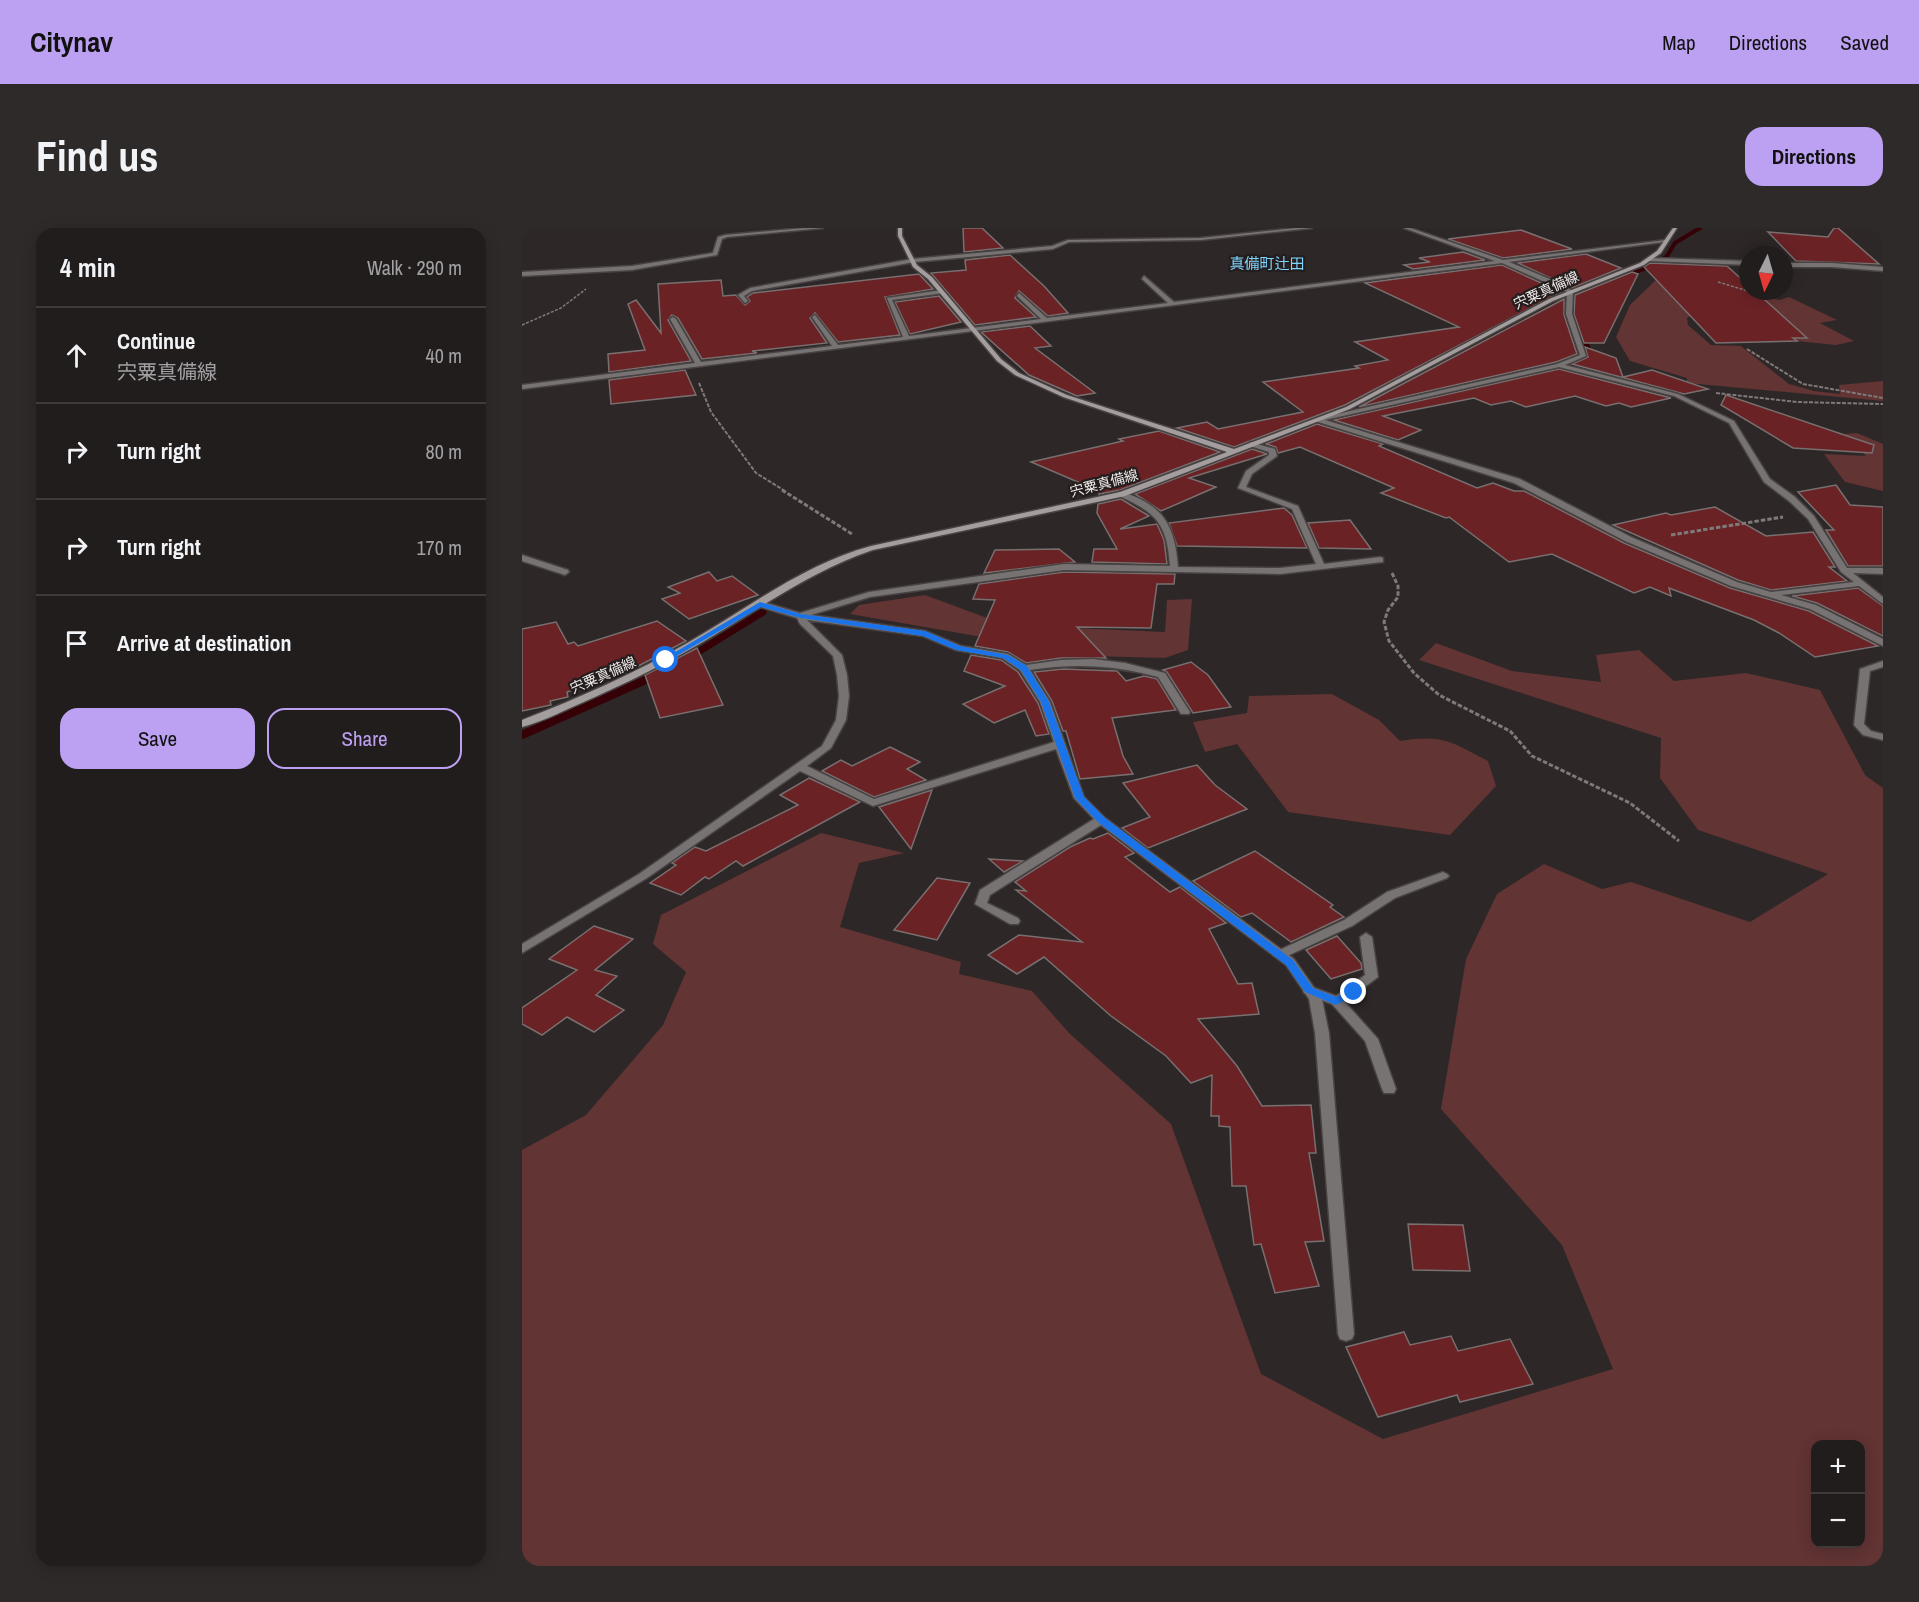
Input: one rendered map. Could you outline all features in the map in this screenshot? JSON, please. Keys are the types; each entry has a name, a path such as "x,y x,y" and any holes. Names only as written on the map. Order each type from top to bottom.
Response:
{"main road":[{"path":"900,228 900,236 912,262 942,292 999,360 1017,374 1065,396 1232,451"},
{"name":"宍粟真備線","path":"522,724 646,670 833,560 871,548 1122,494 1232,451 1257,445 1323,422 1570,291 1657,261 1664,241 1675,228"}],"street":[{"path":"522,274 652,265 715,254 720,238 727,236 821,228"},
{"path":"745,301 741,295 750,290 912,262 1053,247 1068,241 1201,239 1310,228"},
{"path":"1323,422 1564,367 1583,356 1569,314 1570,291 1503,261 1463,250 1406,228"},
{"path":"522,387 1664,241"},
{"path":"1657,261 1739,263"},
{"path":"1793,265 1883,269"},
{"path":"1144,278 1173,304"},
{"path":"812,281 816,287"},
{"path":"907,339 889,299 942,292"},
{"path":"1019,295 1046,320"},
{"path":"815,317 836,347"},
{"path":"673,319 695,366"},
{"path":"1564,367 1676,395 1732,422 1767,480 1807,513 1844,570 1858,584 1883,601"},
{"path":"1323,422 1517,482 1634,542 1734,584 1813,607 1883,643"},
{"path":"1257,445 1272,451 1273,456 1254,467 1242,482 1242,488 1295,508 1321,566"},
{"path":"1122,494 1147,505 1161,516 1173,540 1174,569"},
{"path":"522,558 565,572"},
{"path":"801,616 869,595 1064,567 1280,571 1380,560"},
{"path":"1844,570 1883,571"},
{"path":"1769,593 1858,584"},
{"path":"760,604 801,616 925,634 958,648 1005,656 1024,668 1045,702 1079,798 1101,820 1290,962 1315,999 1322,1033 1346,1334"},
{"path":"522,949 643,876 826,748 841,720 844,696 842,675 837,655 803,622 801,616"},
{"path":"1024,668 1070,660 1093,660 1140,668 1162,675 1185,712"},
{"path":"1883,664 1865,669 1859,726 1868,733 1883,737"},
{"path":"800,767 873,803 1060,744"},
{"path":"1014,921 981,903 984,893 1101,820"},
{"path":"1279,955 1348,923 1391,895 1443,876"},
{"path":"1336,1001 1372,977 1366,937"},
{"path":"1309,990 1336,1001 1371,1039 1389,1089"}],"path":[{"path":"522,325 570,303 611,269"},
{"path":"1747,349 1759,354 1790,379 1805,385 1883,398"},
{"path":"695,366 711,412 756,473 871,548"},
{"path":"1709,393 1797,402 1883,404"},
{"path":"1634,542 1807,513"},
{"path":"1380,560 1394,576 1398,586 1398,597 1388,610 1384,622 1389,641 1414,673 1439,695 1510,731 1532,756 1630,803 1679,840"}],"shaded area":[{"path":"1658,278 1718,285 1739,290 1739,300 1793,299 1837,320 1820,323 1854,341 1836,345 1797,341 1793,338 1806,337 1792,325 1777,325 1698,311 1687,318 1688,325 1711,345 1741,346 1789,384 1814,391 1840,394 1839,385 1883,381 1883,401 1687,383 1687,378 1630,361 1616,337 1630,305"},
{"path":"1857,433 1883,444 1883,491 1845,482 1824,454 1866,456 1845,434"},
{"path":"925,595 1006,625 1165,632 1167,600 1192,599 1188,650 1165,658 1091,656 850,614 859,605"},
{"path":"1436,643 1512,671 1601,682 1596,655 1639,650 1674,681 1746,673 1820,690 1865,775 1883,788 1883,1566 522,1566 522,1150 586,1115 663,1025 686,972 653,944 661,915 821,833 904,853 859,863 840,927 961,962 959,974 1032,991 1069,1033 1171,1124 1261,1374 1383,1439 1613,1369 1562,1245 1441,1109 1466,959 1497,894 1544,864 1602,889 1631,882 1750,922 1828,874 1698,830 1660,778 1661,738 1419,660"},
{"path":"1332,694 1379,720 1400,741 1426,738 1446,741 1488,761 1496,786 1450,835 1288,812 1237,744 1205,752 1193,722 1247,713 1249,696"}],"building":[{"path":"963,228 982,228 1003,248 964,252"},
{"path":"1834,228 1838,228 1879,264 1796,261 1793,258 1793,246 1782,246 1768,232 1828,237"},
{"path":"1521,230 1572,249 1503,258 1448,239"},
{"path":"1463,252 1485,260 1413,269 1404,265 1430,262 1419,258"},
{"path":"1586,254 1621,268 1572,288 1518,263"},
{"path":"1010,255 1044,286 1068,313 1048,316 1019,291 1015,298 1036,317 975,325 931,273 966,270 965,260"},
{"path":"1650,263 1727,266 1739,277 1739,300 1765,300 1807,338 1793,338 1797,341 1716,343 1644,267"},
{"path":"1502,265 1561,292 1345,405 1234,447 1177,428 1207,422 1218,429 1303,412 1263,382 1359,368 1355,366 1388,360 1355,342 1459,327 1365,283"},
{"path":"1632,272 1638,274 1604,343 1584,343 1574,314 1575,295"},
{"path":"919,274 933,289 885,297 900,335 838,342 815,313 810,318 827,343 702,359 678,318 672,315 668,320 691,361 609,372 608,354 645,350 628,304 636,300 661,333 658,284 721,280 723,296 736,295 745,305 750,301 747,297 753,293"},
{"path":"939,296 961,322 910,334 895,302"},
{"path":"1564,299 1564,315 1577,354 1556,362 1359,407"},
{"path":"1030,326 1051,346 1035,348 1095,393 1077,396 1029,375 981,332"},
{"path":"1585,347 1616,358 1623,377 1652,370 1708,389 1684,394 1572,364 1588,357"},
{"path":"1559,369 1671,398 1631,407 1619,403 1606,406 1575,396 1526,407 1511,401 1491,405 1474,398 1383,416 1421,430 1398,440 1334,420"},
{"path":"685,370 696,395 611,404 609,380"},
{"path":"1726,395 1874,445 1872,453 1793,448 1721,405"},
{"path":"1317,424 1383,444 1379,446 1477,488 1493,483 1514,491 1524,491 1624,543 1730,588 1809,611 1878,646 1815,657 1779,633 1754,620 1669,588 1671,596 1650,587 1634,593 1552,554 1509,562 1449,517 1446,518 1381,493 1394,488 1300,447 1278,453 1276,447 1266,444"},
{"path":"1159,431 1220,452 1120,490 1099,494 1099,491 1031,462 1123,441 1119,439"},
{"path":"1252,449 1267,454 1189,478 1216,487 1161,511 1135,494"},
{"path":"1836,485 1850,505 1883,507 1883,566 1848,566 1826,530 1834,530 1798,492"},
{"path":"1121,499 1149,516 1120,529 1157,524 1164,540 1167,564 1092,562 1094,549 1117,549 1097,513 1098,504"},
{"path":"1715,507 1766,536 1813,532 1835,567 1829,567 1847,581 1771,590 1738,580 1613,525 1666,513 1671,515"},
{"path":"1284,508 1292,515 1307,548 1177,546 1169,523"},
{"path":"1350,520 1371,549 1319,548 1308,523"},
{"path":"1059,549 1075,562 984,573 995,550"},
{"path":"709,572 717,581 732,576 758,595 689,619 662,599 680,593 668,587"},
{"path":"1064,572 1175,574 1174,584 1157,584 1151,628 1077,627 1106,658 1061,658 1026,663 1008,652 975,646 995,600 973,599 979,584"},
{"path":"1858,588 1883,606 1883,636 1817,603 1792,596"},
{"path":"657,621 686,641 625,673 567,692 568,697 550,701 551,705 522,711 522,629 556,622 568,644 574,642 578,646"},
{"path":"697,648 723,705 660,718 645,675"},
{"path":"971,655 1001,660 1018,672 1038,703 1049,734 1036,736 1025,710 994,723 963,704 1005,686 964,671"},
{"path":"1191,662 1208,675 1231,707 1193,713 1167,672 1163,670"},
{"path":"1063,669 1117,671 1126,681 1144,676 1157,679 1176,710 1112,718 1123,756 1133,774 1080,779 1066,731 1063,731 1052,701 1034,672"},
{"path":"890,747 920,762 907,769 926,780 874,797 822,771 841,760 852,766"},
{"path":"1197,765 1215,785 1247,809 1148,848 1122,828 1150,817 1123,783"},
{"path":"809,778 860,802 743,866 736,861 709,879 705,877 681,895 650,883 676,865 672,863 695,847 706,851 798,805 780,795"},
{"path":"932,790 911,849 879,807"},
{"path":"1108,833 1134,853 1125,857 1170,892 1180,887 1226,923 1209,929 1238,984 1252,983 1259,1014 1198,1019 1237,1066 1262,1106 1311,1105 1316,1153 1309,1153 1324,1241 1305,1242 1319,1286 1275,1293 1261,1244 1254,1245 1246,1186 1232,1186 1230,1127 1219,1126 1219,1116 1211,1116 1212,1075 1191,1083 1166,1056 1111,1016 1044,957 1017,974 988,955 1019,935 1082,942 1016,890 1026,891 1015,882 1070,847"},
{"path":"1255,851 1333,905 1330,907 1344,917 1291,942 1252,913 1241,917 1193,881"},
{"path":"989,859 1023,861 1004,872"},
{"path":"937,878 970,883 937,940 894,930"},
{"path":"594,926 633,939 595,970 617,976 596,995 624,1010 594,1032 567,1017 542,1035 522,1024 522,1008 577,970 549,959"},
{"path":"1337,936 1361,963 1362,969 1331,979 1306,950"},
{"path":"1408,1224 1463,1225 1470,1271 1413,1270"},
{"path":"1404,1332 1410,1345 1451,1336 1458,1351 1510,1339 1533,1384 1460,1402 1457,1395 1378,1417 1346,1347"}],"waterway":[{"path":"1626,276 1656,264 1667,256 1675,243 1700,228"},
{"path":"1579,302 1582,292 1607,283"},
{"path":"1581,332 1586,345"},
{"path":"1550,371 1589,359 1591,356 1586,343"},
{"path":"1310,428 1349,418"},
{"path":"1148,489 1297,432"},
{"path":"690,657 763,612"},
{"path":"522,735 657,675"}],"district":[{"name":"真備町辻田","path":"1267,264"}],"route":[{"path":"666,660 760,604 801,616 925,634 958,648 1005,656 1024,668 1045,702 1079,798 1101,820 1290,962 1309,990 1336,1001 1354,992"}]}
